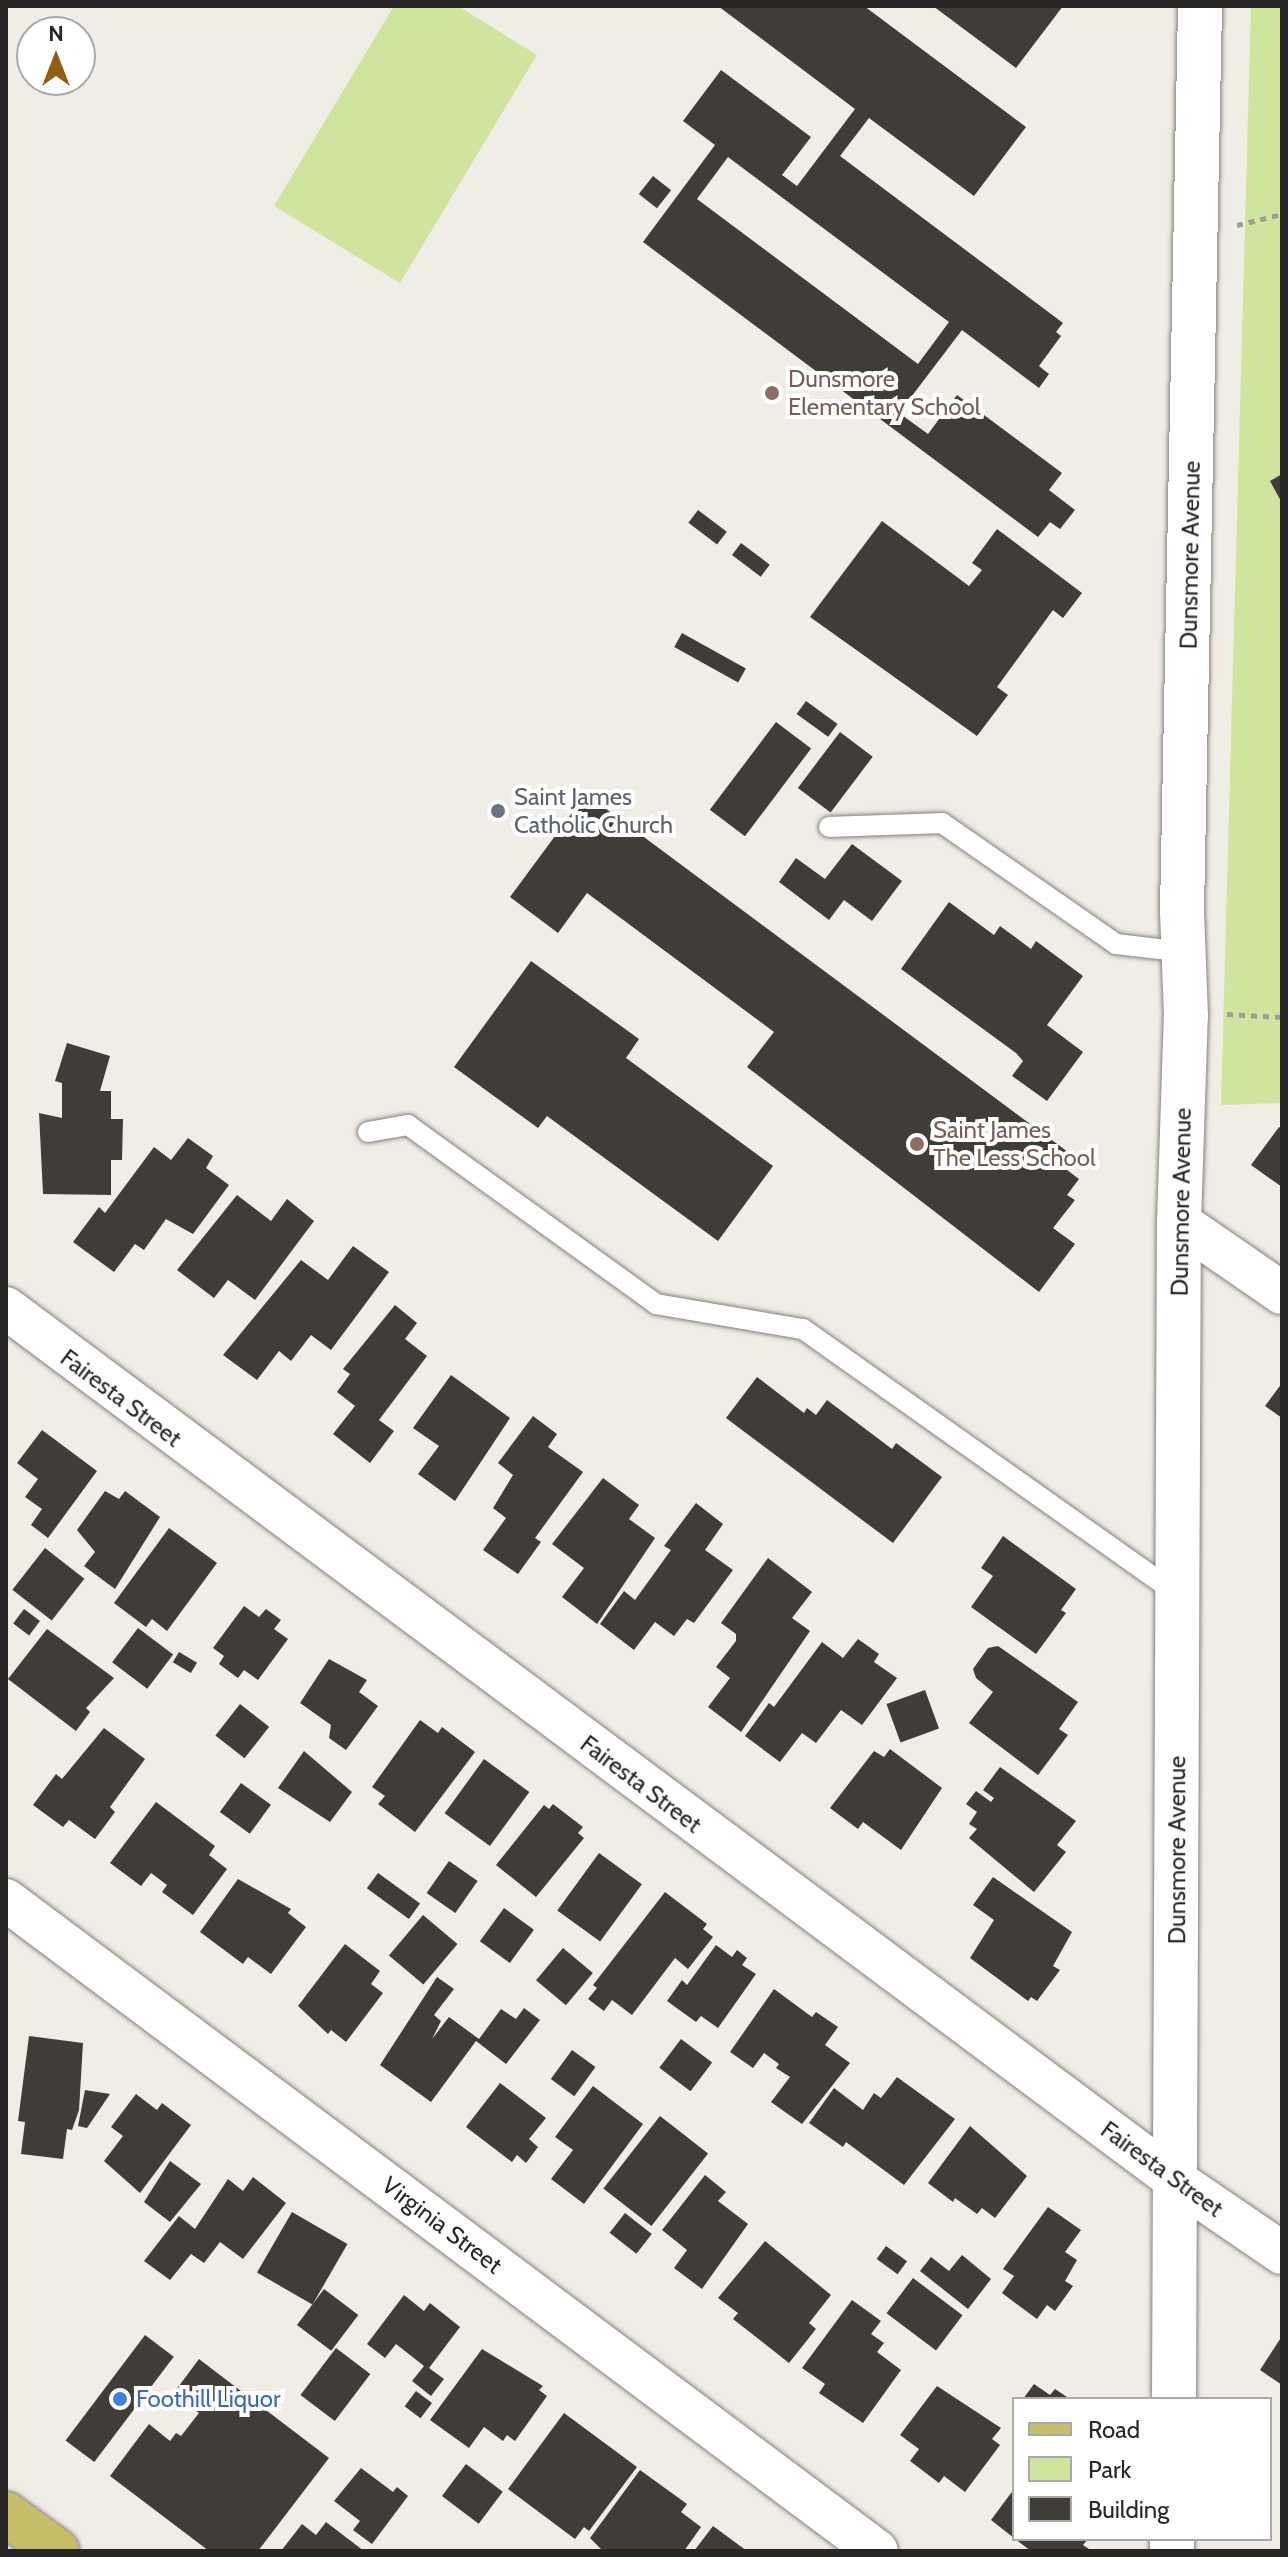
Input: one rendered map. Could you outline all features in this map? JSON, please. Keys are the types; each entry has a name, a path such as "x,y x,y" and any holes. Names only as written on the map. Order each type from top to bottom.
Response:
{"main road":[{"path":"6,2514 57,2551"}],"street":[{"name":"Dunsmore Avenue","path":"1174,2397 1178,2182 1176,1593 1179,1222 1186,1016 1184,952 1200,6"},
{"path":"1179,1222 1282,1293"},
{"name":"Fairesta Street","path":"6,1308 1178,2182 1282,2253"},
{"name":"Virginia Street","path":"6,1900 877,2551"}],"lane":[{"path":"829,827 942,823 1116,944 1184,952"},
{"path":"368,1132 408,1125 656,1304 803,1329 1176,1593"}],"path":[{"path":"1186,1016 1282,1017"}],"green space":[{"path":"394,6 458,6 537,55 400,283 274,206"},
{"path":"1251,6 1282,6 1282,1103 1221,1105"}],"building":[{"path":"718,6 864,6 1026,127 974,196 869,118 840,156 1063,323 1056,332 1061,336 1039,366 1049,374 1039,388 962,330 899,413 928,434 957,395 1062,473 1049,490 1075,510 1060,529 1050,522 1038,537 643,242 715,145 683,121 721,70 811,137 782,175 797,186 855,109","holes":["728,157 949,322 918,364 697,199"]},
{"path":"933,6 1063,6 1016,68"},
{"path":"653,176 671,190 657,208 639,194"},
{"path":"1282,474 1282,503 1270,481"},
{"path":"698,510 727,532 717,544 688,523"},
{"path":"882,521 969,586 982,570 972,563 997,529 1082,593 1063,618 1053,610 997,687 1008,695 977,736 810,617"},
{"path":"741,543 770,565 761,577 732,555"},
{"path":"682,633 746,668 738,682 674,647"},
{"path":"806,701 838,724 828,737 797,714"},
{"path":"776,722 811,748 745,836 710,810"},
{"path":"840,732 873,757 831,813 798,788"},
{"path":"586,794 1072,1155 1063,1167 1079,1179 1067,1195 1075,1200 1053,1228 1075,1244 1039,1292 747,1067 774,1032 587,893 558,933 510,897"},
{"path":"852,844 902,881 872,921 844,900 829,920 779,882 796,858 825,879"},
{"path":"949,902 994,935 1000,926 1031,949 1036,941 1083,976 1047,1025 1083,1052 1047,1101 1012,1076 1023,1061 1016,1053 901,969"},
{"path":"531,961 639,1039 626,1058 773,1166 718,1241 547,1116 538,1128 454,1067"},
{"path":"67,1043 110,1056 100,1091 111,1091 111,1119 123,1119 122,1160 111,1160 111,1195 43,1194 39,1113 62,1118 62,1083 55,1081"},
{"path":"1279,1127 1282,1129 1282,1187 1251,1165"},
{"path":"188,1138 213,1156 206,1168 229,1185 193,1234 166,1219 144,1250 135,1244 114,1272 73,1242 99,1207 105,1213 154,1147 171,1160"},
{"path":"237,1195 271,1221 287,1199 314,1221 255,1300 228,1280 214,1298 177,1270"},
{"path":"353,1246 389,1272 331,1350 311,1335 291,1361 279,1351 257,1380 223,1355 301,1260 328,1280"},
{"path":"395,1305 417,1323 405,1339 427,1356 379,1420 394,1431 370,1463 333,1434 355,1406 337,1392 350,1374 343,1369"},
{"path":"451,1375 510,1418 455,1501 418,1474 439,1446 413,1428"},
{"path":"757,1377 804,1413 807,1408 816,1415 827,1400 892,1449 896,1443 942,1477 893,1543 726,1418"},
{"path":"1282,1383 1282,1418 1265,1406"},
{"path":"533,1416 557,1434 548,1447 583,1472 535,1538 541,1542 518,1574 483,1550 506,1518 493,1508 513,1475 498,1463"},
{"path":"42,1430 97,1471 48,1538 31,1525 42,1509 25,1497 38,1479 17,1463"},
{"path":"603,1478 639,1505 629,1519 655,1538 597,1624 562,1597 584,1568 552,1544"},
{"path":"105,1491 119,1499 125,1491 160,1517 115,1589 84,1566 95,1552 77,1530"},
{"path":"696,1503 723,1524 705,1550 733,1570 694,1623 687,1619 674,1636 655,1622 634,1650 600,1624 624,1591 635,1600 671,1550 664,1546"},
{"path":"169,1528 217,1563 167,1631 152,1619 146,1627 114,1603"},
{"path":"1003,1536 1076,1589 1061,1610 1066,1613 1036,1654 971,1607 993,1576 981,1568"},
{"path":"45,1548 84,1579 52,1621 12,1590"},
{"path":"768,1558 812,1592 792,1618 810,1631 741,1732 708,1707 730,1678 716,1667 736,1641 736,1634 721,1623"},
{"path":"244,1606 259,1617 266,1609 281,1620 274,1629 288,1639 258,1680 244,1670 238,1678 219,1664 224,1656 213,1648"},
{"path":"24,1609 40,1621 29,1635 13,1623"},
{"path":"138,1628 173,1654 147,1689 112,1662"},
{"path":"47,1629 114,1678 86,1708 90,1712 76,1731 8,1679"},
{"path":"858,1639 879,1654 874,1662 897,1678 862,1725 841,1710 816,1743 802,1733 780,1762 745,1736 769,1703 774,1707 822,1642 843,1658"},
{"path":"998,1646 1078,1702 1059,1729 1068,1735 1038,1775 969,1723 993,1692 976,1678 973,1669 988,1648"},
{"path":"179,1652 197,1663 191,1673 173,1662"},
{"path":"329,1659 367,1680 359,1692 378,1706 346,1750 329,1738 331,1725 300,1703"},
{"path":"925,1690 939,1729 900,1743 886,1704"},
{"path":"240,1704 269,1727 245,1758 215,1736"},
{"path":"420,1720 438,1733 442,1727 475,1752 415,1832 378,1804 385,1796 372,1787"},
{"path":"104,1728 145,1759 110,1807 115,1812 95,1839 69,1820 63,1827 33,1805 56,1774 62,1779"},
{"path":"890,1749 942,1788 901,1850 863,1822 858,1829 830,1808 874,1751 884,1757"},
{"path":"304,1751 352,1792 330,1822 278,1788"},
{"path":"484,1759 529,1792 490,1846 445,1813"},
{"path":"1000,1767 1076,1821 1057,1845 1066,1852 1034,1892 969,1838 977,1829 969,1824 977,1812 966,1804 976,1791 991,1802 994,1798 983,1790"},
{"path":"241,1783 271,1805 250,1834 220,1812"},
{"path":"156,1802 215,1846 209,1855 227,1869 193,1915 162,1892 167,1885 151,1873 141,1886 110,1863"},
{"path":"553,1804 583,1827 578,1833 584,1838 536,1897 496,1865 544,1805 549,1809"},
{"path":"599,1853 642,1884 600,1942 557,1910"},
{"path":"449,1861 478,1881 455,1913 427,1893"},
{"path":"378,1873 420,1904 409,1919 367,1888"},
{"path":"993,1877 1072,1932 1053,1966 1060,1970 1037,2001 1031,1997 1028,2001 970,1958 994,1920 973,1905"},
{"path":"238,1879 291,1909 288,1913 306,1927 271,1974 248,1957 243,1964 200,1932"},
{"path":"665,1892 707,1924 703,1929 713,1937 688,1969 675,1958 632,2015 612,2000 604,2011 588,1999 597,1988 593,1985"},
{"path":"504,1908 534,1930 510,1963 480,1941"},
{"path":"423,1915 457,1944 423,1985 389,1956"},
{"path":"345,1944 380,1971 371,1984 383,1993 346,2042 331,2030 328,2034 298,2006"},
{"path":"716,1945 732,1957 737,1950 747,1958 742,1965 756,1974 718,2028 701,2016 696,2022 667,2001 682,1980 687,1985"},
{"path":"563,1948 593,1973 566,2005 536,1980"},
{"path":"437,1977 454,1989 434,2015 441,2021 432,2039 449,2017 479,2039 501,2009 516,2019 524,2008 540,2020 506,2064 476,2041 431,2102 380,2065"},
{"path":"774,1989 812,2017 816,2012 838,2027 825,2045 850,2063 802,2124 771,2102 790,2077 776,2068 779,2064 764,2053 753,2068 730,2052"},
{"path":"29,2036 83,2043 79,2110 72,2130 67,2129 63,2159 21,2154 25,2122 18,2121"},
{"path":"681,2039 712,2062 690,2091 659,2068"},
{"path":"572,2050 595,2067 574,2096 551,2079"},
{"path":"897,2077 955,2119 904,2185 846,2142 843,2147 809,2123 834,2088 863,2110 874,2093 881,2098"},
{"path":"500,2083 546,2118 529,2139 538,2147 526,2163 517,2155 512,2162 466,2127"},
{"path":"593,2086 643,2124 584,2204 551,2179 573,2150 555,2137"},
{"path":"85,2090 110,2094 87,2128 78,2126"},
{"path":"136,2094 157,2110 162,2103 191,2125 140,2193 104,2161 123,2136 111,2127"},
{"path":"660,2116 708,2154 651,2226 603,2188"},
{"path":"970,2126 1027,2176 995,2218 982,2208 977,2214 955,2198 953,2202 928,2183"},
{"path":"170,2161 201,2184 170,2222 144,2202"},
{"path":"705,2175 726,2192 718,2201 748,2224 702,2289 674,2268 687,2250 662,2230"},
{"path":"253,2177 286,2203 243,2259 220,2242 204,2263 191,2254 170,2280 144,2261 179,2216 195,2229 228,2179 243,2191"},
{"path":"1048,2207 1081,2230 1065,2252 1077,2260 1065,2281 1073,2286 1055,2311 1047,2305 1037,2319 1002,2293 1014,2276 1003,2269"},
{"path":"292,2212 347,2244 312,2305 257,2273"},
{"path":"625,2213 652,2234 636,2254 610,2233"},
{"path":"765,2241 831,2295 809,2323 816,2329 789,2363 733,2319 738,2313 718,2298"},
{"path":"886,2246 907,2261 898,2274 877,2259"},
{"path":"962,2255 991,2279 968,2309 920,2271 931,2257 949,2271"},
{"path":"913,2278 963,2315 936,2350 887,2313"},
{"path":"324,2289 358,2315 331,2351 297,2325"},
{"path":"404,2295 424,2311 430,2303 460,2327 429,2368 444,2379 431,2396 412,2381 424,2366 396,2344 385,2358 367,2344"},
{"path":"852,2300 881,2321 871,2334 884,2343 877,2352 901,2370 863,2423 819,2393 825,2384 802,2368"},
{"name":"Foothill Liquor","path":"145,2335 174,2357 94,2462 66,2440"},
{"path":"1282,2336 1282,2385 1260,2370"},
{"path":"336,2348 370,2374 335,2421 300,2395"},
{"path":"482,2349 543,2386 539,2390 547,2396 515,2441 507,2435 503,2441 484,2427 469,2448 430,2420"},
{"path":"199,2359 329,2458 258,2551 209,2551 110,2476 149,2424 170,2441 176,2433 181,2436 199,2413 173,2394"},
{"path":"1034,2384 1050,2395 1055,2389 1067,2397 1024,2397"},
{"path":"937,2386 1001,2428 992,2439 1000,2445 965,2492 944,2476 939,2483 910,2461 919,2449 900,2435"},
{"path":"416,2391 432,2403 421,2418 405,2406"},
{"path":"564,2413 637,2467 589,2531 584,2527 575,2539 508,2489"},
{"path":"466,2464 503,2492 479,2524 442,2496"},
{"path":"361,2468 393,2492 397,2487 408,2496 372,2544 353,2530 360,2521 334,2501"},
{"path":"640,2470 687,2504 681,2512 701,2527 684,2551 603,2551 590,2538"},
{"path":"1012,2492 1012,2536 991,2520"},
{"path":"326,2522 364,2551 281,2551 302,2524 316,2535"},
{"path":"713,2526 747,2551 694,2551"},
{"path":"1018,2541 1086,2541 1083,2545 1092,2551 1031,2551"}],"place":[{"name":"Dunsmore Elementary School","path":"772,393"},
{"name":"Saint James Catholic Church","path":"498,811"},
{"name":"Saint James The Less School","path":"917,1144"},
{"name":"Foothill Liquor","path":"120,2399"}]}
